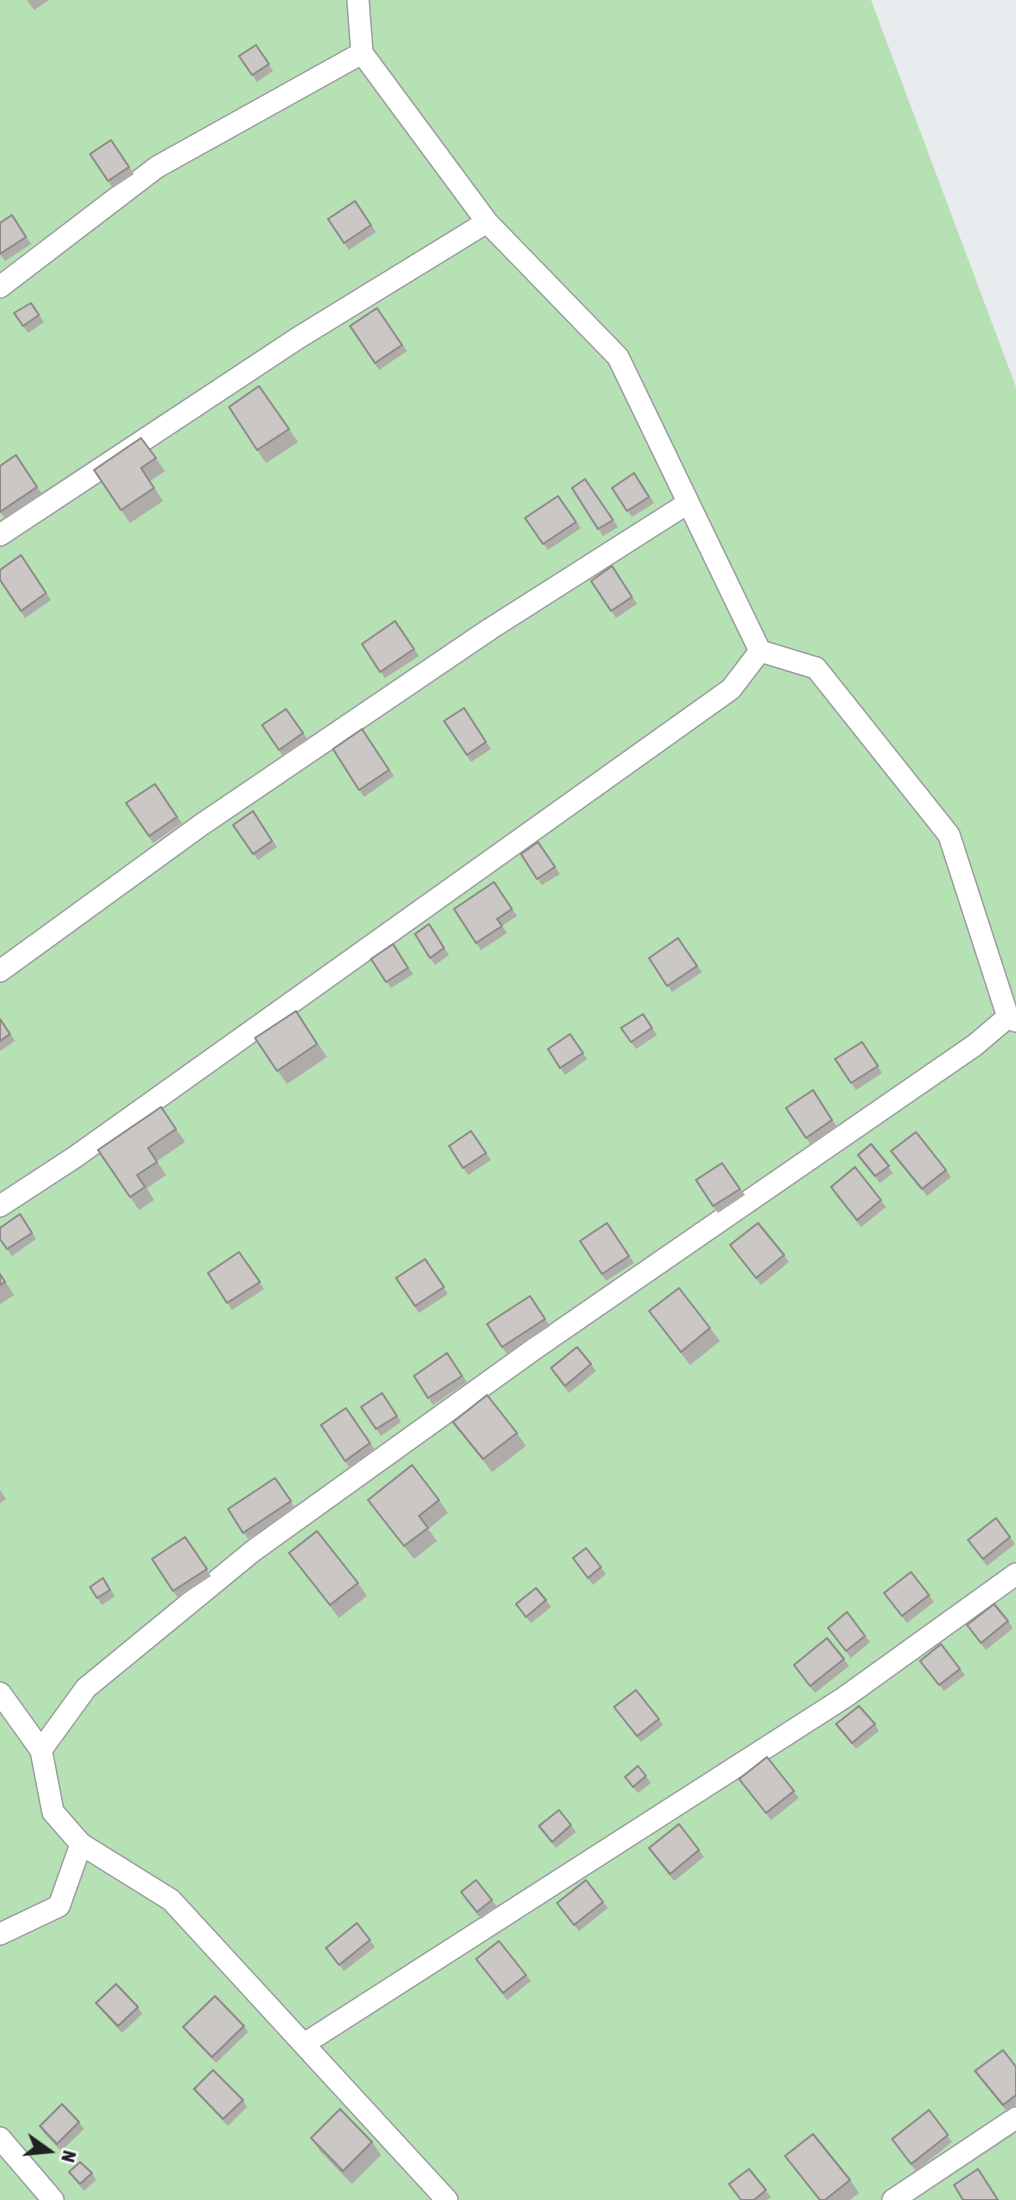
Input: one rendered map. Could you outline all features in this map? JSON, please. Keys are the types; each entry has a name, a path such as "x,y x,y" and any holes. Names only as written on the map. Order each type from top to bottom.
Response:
{"lane":[{"path":"41,1750 86,1688 253,1551 548,1339 1012,1019 949,835 816,668 760,651 618,358 487,222 362,53 358,0"},
{"path":"0,287 157,167 362,53"},
{"path":"0,535 298,338 487,222"},
{"path":"0,971 212,817 490,629 688,503"},
{"path":"0,1206 75,1157 731,689 760,651"},
{"path":"304,2044 845,1697 1016,1574"},
{"path":"0,1693 41,1750 53,1812 81,1844 171,1899 447,2200"},
{"path":"0,1934 58,1906 81,1844"},
{"path":"892,2200 1016,2118"},
{"path":"0,2138 53,2200"}],"green space":[{"path":"0,0 871,0 1016,387 1016,2200 0,2200"}],"building":[{"path":"256,45 269,64 252,75 239,56"},
{"path":"111,140 129,167 108,181 90,154"},
{"path":"355,201 371,225 344,243 328,219"},
{"path":"12,215 26,237 0,254 0,223"},
{"path":"31,303 39,315 23,326 14,313"},
{"path":"377,308 402,345 375,363 350,326"},
{"path":"259,386 289,429 257,450 229,407"},
{"path":"141,438 156,458 141,468 154,488 121,510 94,470"},
{"path":"16,455 37,487 0,512 0,466"},
{"path":"634,473 649,497 627,511 612,488"},
{"path":"585,479 613,520 598,529 572,488"},
{"path":"558,496 576,522 543,544 525,518"},
{"path":"21,555 46,593 21,611 0,580 0,570"},
{"path":"612,566 632,597 611,611 591,581"},
{"path":"395,621 414,649 380,672 362,644"},
{"path":"464,708 486,742 467,755 444,721"},
{"path":"286,709 303,733 279,750 262,725"},
{"path":"362,729 389,770 359,790 333,749"},
{"path":"155,784 177,817 149,836 126,803"},
{"path":"253,811 272,841 253,854 233,825"},
{"path":"538,842 555,867 537,879 521,854"},
{"path":"494,882 512,909 497,919 502,926 476,943 454,909"},
{"path":"429,924 444,948 430,958 415,934"},
{"path":"678,938 697,966 667,986 649,958"},
{"path":"393,944 408,968 386,982 371,959"},
{"path":"296,1011 317,1044 277,1071 255,1038"},
{"path":"643,1014 652,1028 631,1042 621,1028"},
{"path":"0,1019 10,1034 0,1041"},
{"path":"570,1034 583,1053 560,1068 548,1049"},
{"path":"862,1042 878,1066 851,1083 835,1059"},
{"path":"813,1090 832,1120 806,1138 786,1108"},
{"path":"161,1107 176,1129 148,1148 157,1162 137,1175 145,1187 130,1197 98,1150"},
{"path":"471,1131 486,1153 463,1168 449,1146"},
{"path":"916,1132 946,1170 922,1189 891,1151"},
{"path":"871,1144 889,1166 875,1176 858,1155"},
{"path":"722,1163 740,1189 713,1206 696,1180"},
{"path":"855,1167 881,1200 857,1220 831,1187"},
{"path":"20,1214 32,1233 7,1249 0,1239 0,1228"},
{"path":"607,1223 629,1256 602,1274 580,1241"},
{"path":"758,1223 784,1255 756,1278 730,1245"},
{"path":"239,1252 260,1282 227,1303 208,1273"},
{"path":"425,1259 444,1287 415,1306 396,1278"},
{"path":"679,1288 710,1328 681,1352 649,1311"},
{"path":"530,1296 545,1319 502,1347 487,1324"},
{"path":"577,1347 591,1364 565,1386 551,1368"},
{"path":"447,1353 462,1376 428,1398 414,1376"},
{"path":"382,1393 397,1416 376,1429 361,1407"},
{"path":"487,1395 517,1433 483,1459 453,1422"},
{"path":"346,1408 370,1443 345,1461 321,1425"},
{"path":"412,1465 439,1500 419,1516 428,1528 404,1546 368,1500"},
{"path":"275,1478 291,1501 243,1533 228,1509"},
{"path":"996,1518 1010,1537 983,1559 968,1540"},
{"path":"317,1531 358,1583 330,1605 289,1553"},
{"path":"185,1537 207,1569 173,1591 152,1559"},
{"path":"586,1548 601,1567 588,1578 573,1558"},
{"path":"911,1572 929,1595 902,1616 884,1593"},
{"path":"103,1578 110,1590 97,1598 90,1587"},
{"path":"536,1588 546,1600 526,1617 516,1604"},
{"path":"994,1604 1008,1621 981,1643 967,1625"},
{"path":"847,1612 865,1636 846,1651 828,1628"},
{"path":"827,1638 844,1659 810,1686 794,1665"},
{"path":"941,1644 960,1669 939,1685 920,1661"},
{"path":"636,1690 659,1719 637,1736 614,1707"},
{"path":"859,1706 875,1724 852,1743 836,1724"},
{"path":"767,1757 794,1791 766,1813 739,1779"},
{"path":"638,1766 646,1776 633,1787 625,1777"},
{"path":"559,1810 571,1825 552,1842 539,1826"},
{"path":"679,1824 699,1850 670,1874 649,1848"},
{"path":"476,1880 492,1900 477,1912 461,1892"},
{"path":"586,1880 603,1902 574,1925 557,1903"},
{"path":"357,1923 370,1940 339,1965 326,1948"},
{"path":"499,1941 526,1975 503,1993 476,1959"},
{"path":"116,1984 138,2007 118,2026 96,2003"},
{"path":"215,1996 244,2026 212,2057 183,2027"},
{"path":"1003,2050 1016,2067 1016,2095 1003,2105 975,2071"},
{"path":"213,2070 243,2100 223,2119 194,2089"},
{"path":"62,2104 79,2122 57,2144 40,2126"},
{"path":"340,2109 372,2142 343,2171 311,2138"},
{"path":"929,2110 948,2135 911,2164 892,2139"},
{"path":"813,2134 850,2180 825,2200 820,2200 785,2156"},
{"path":"80,2162 92,2173 80,2184 69,2172"},
{"path":"749,2169 766,2190 754,2200 741,2200 729,2184"},
{"path":"978,2169 998,2200 963,2200 954,2185"}]}
